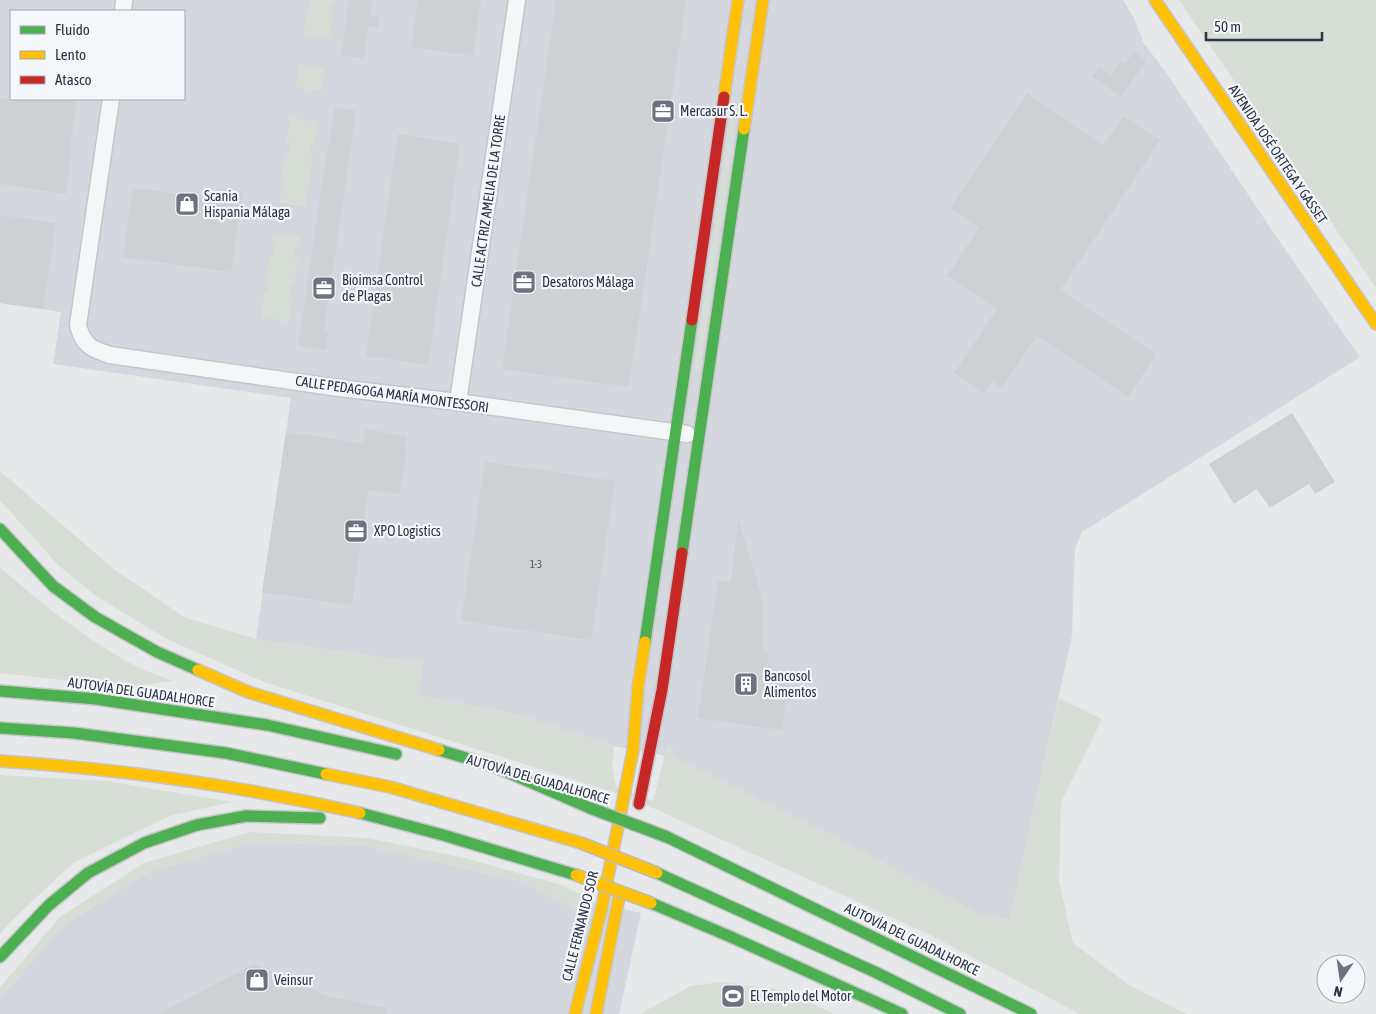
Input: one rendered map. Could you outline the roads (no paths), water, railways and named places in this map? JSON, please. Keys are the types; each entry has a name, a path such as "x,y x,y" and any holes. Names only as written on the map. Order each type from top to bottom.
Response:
{"main road":[{"name":"CALLE FERNANDO SOR","path":"575,1014 602,907 633,750 638,687 738,0"},
{"path":"596,1014 662,690 763,0"},
{"name":"AVENIDA JOSÉ ORTEGA Y GASSET","path":"1155,0 1376,324"},
{"path":"0,529 53,586"},
{"path":"10,557 53,586 95,618 157,652 248,692 493,766 590,808"},
{"name":"AUTOVÍA DEL GUADALHORCE","path":"0,691 96,699 267,725 410,758"},
{"path":"0,728 74,732 226,752 390,787 581,843 657,872 866,968 960,1014"},
{"path":"0,760 164,776 266,793 362,813 466,842 576,875 651,903 902,1014"},
{"name":"AUTOVÍA DEL GUADALHORCE","path":"505,784 590,808 667,837 784,892 1031,1014"},
{"path":"0,957 49,905 88,873 144,843 197,824 246,816 313,817 332,820"},
{"path":"360,825 466,842"}],"street":[{"name":"CALLE ACTRIZ AMELIA DE LA TORRE","path":"458,402 517,0"},
{"name":"CALLE PEDAGOGA MARÍA MONTESSORI","path":"111,100 78,325 80,337 86,345 110,355 340,388 699,435"}],"place":[{"name":"Mercasur S. L.","path":"663,111"},
{"name":"Scania Hispania Málaga","path":"187,204"},
{"name":"Desatoros Málaga","path":"524,282"},
{"name":"Bioimsa Control de Plagas","path":"324,288"},
{"name":"XPO Logistics","path":"356,531"},
{"name":"Bancosol Alimentos","path":"746,684"},
{"name":"Veinsur","path":"257,980"},
{"name":"El Templo del Motor","path":"733,996"}]}
